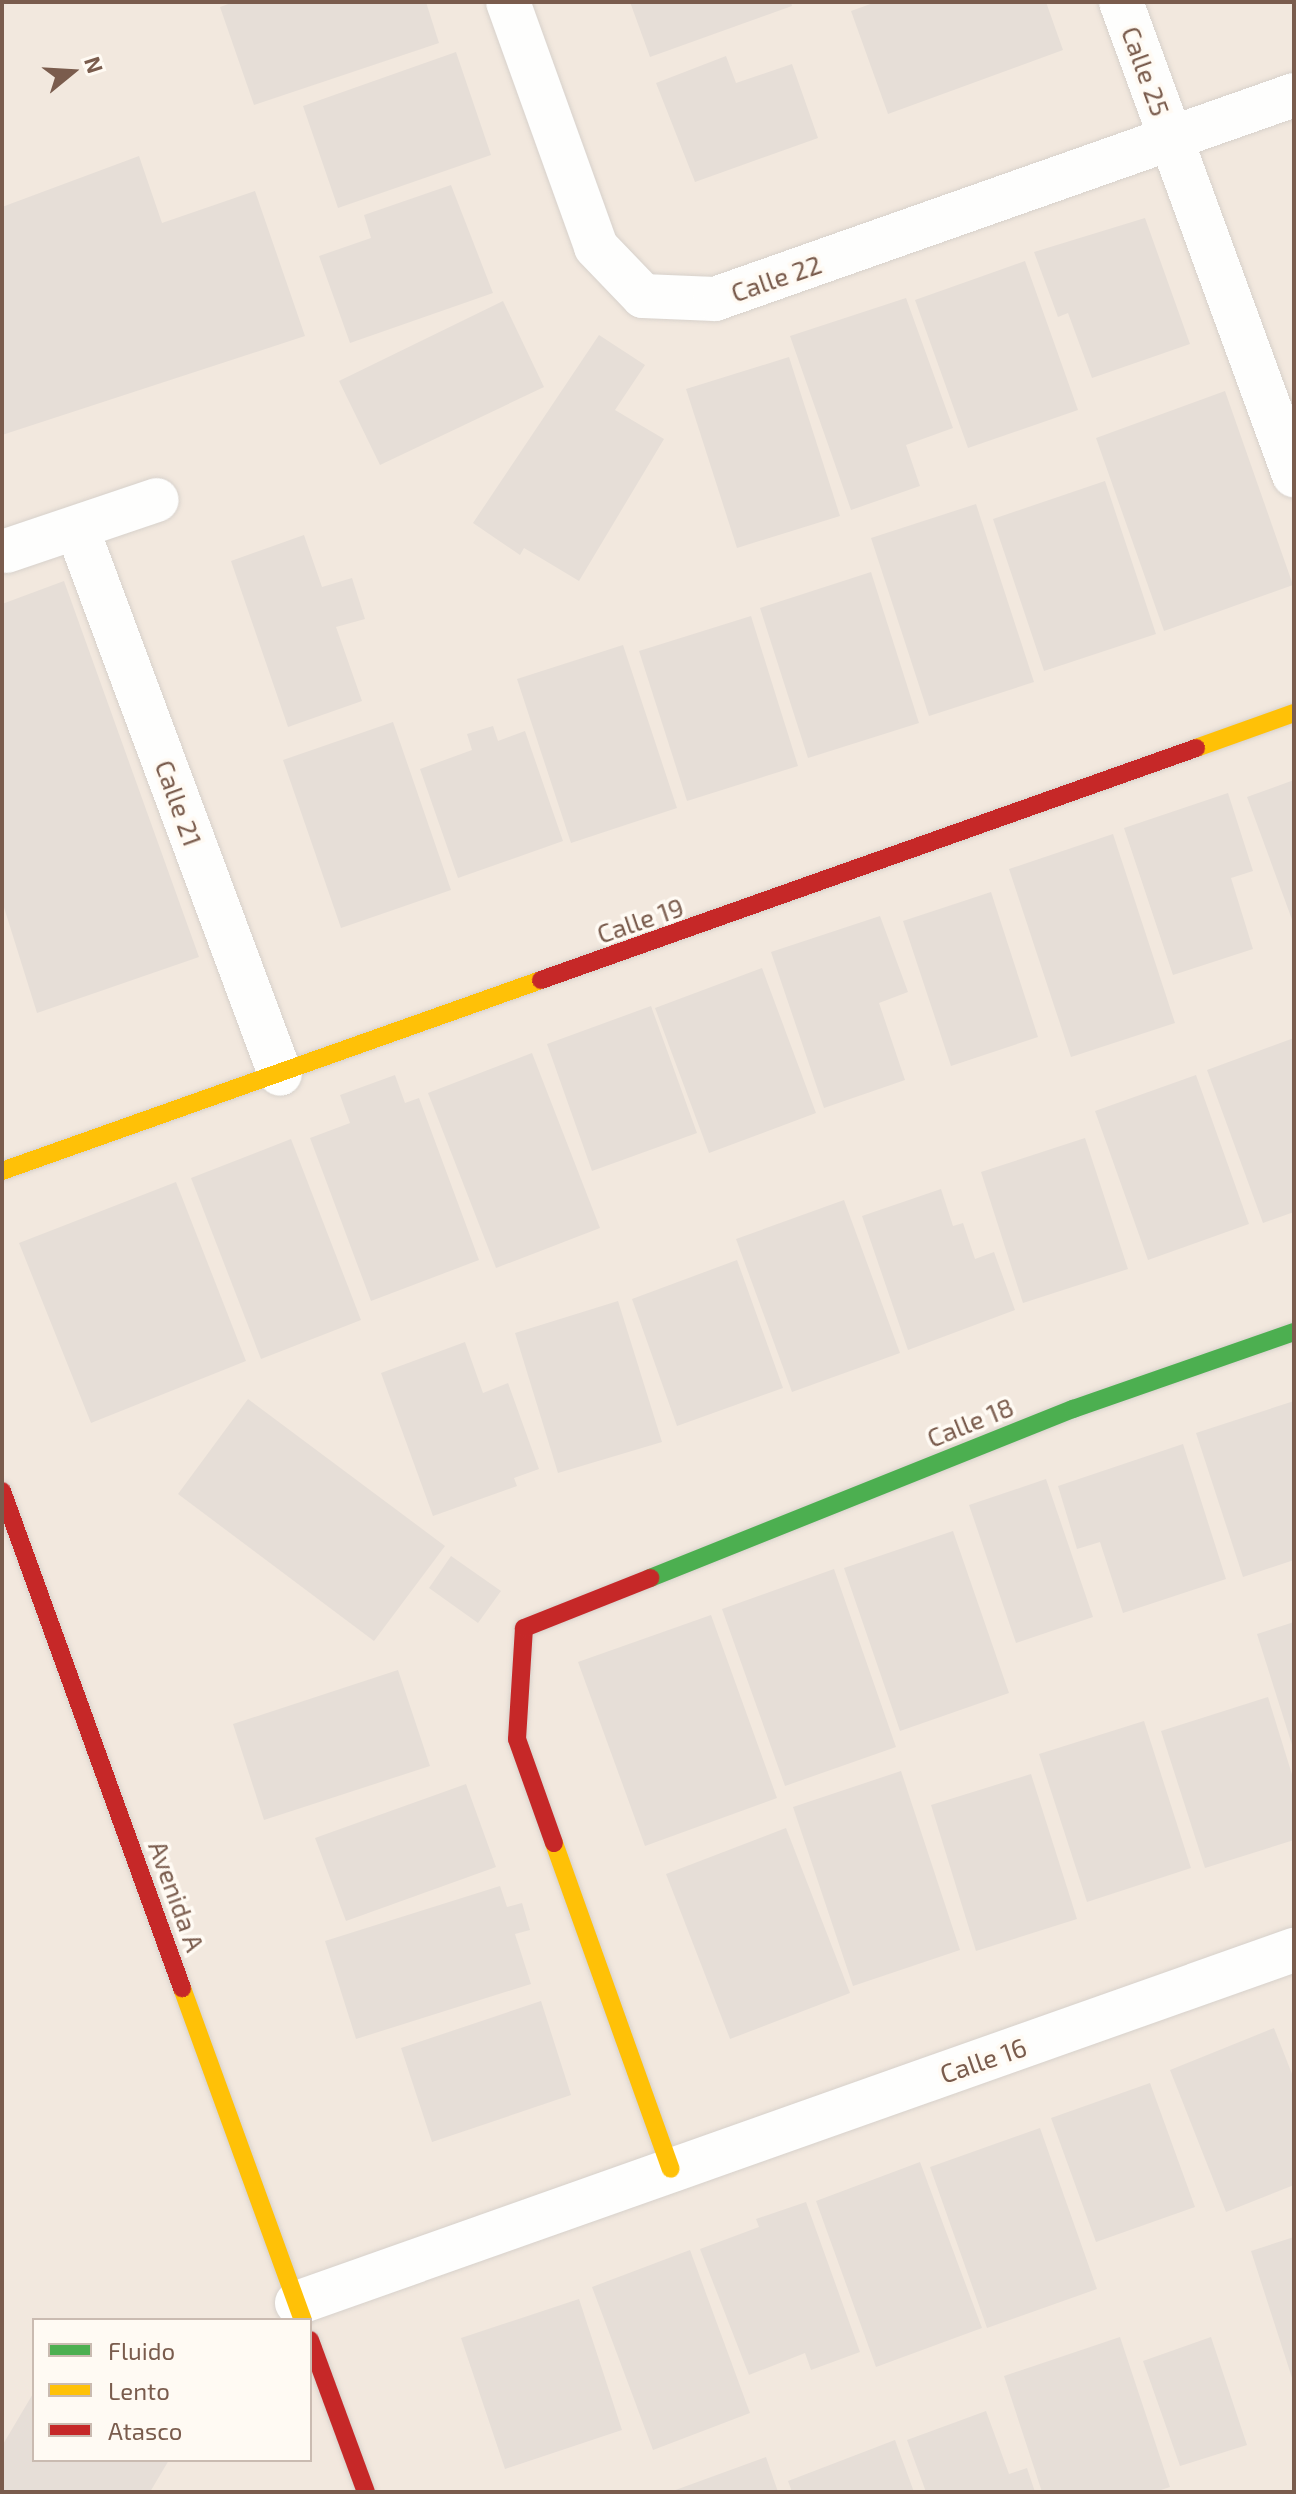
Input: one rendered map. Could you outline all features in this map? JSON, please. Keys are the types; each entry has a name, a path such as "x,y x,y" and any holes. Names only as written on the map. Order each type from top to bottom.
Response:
{"street":[{"name":"Calle 22","path":"508,2 596,247 643,296 715,299 1294,95"},
{"name":"Calle 25","path":"1121,2 1294,475"},
{"path":"6,551 78,531 157,500"},
{"name":"Calle 21","path":"78,531 280,1074"},
{"name":"Calle 19","path":"2,1171 1294,713"},
{"name":"Calle 18","path":"671,2169 517,1739 524,1628 1073,1409 1294,1332"},
{"name":"Avenida A","path":"2,1491 302,2318"},
{"name":"Calle 16","path":"310,2318 671,2169 1294,1950"},
{"name":"Avenida A","path":"312,2345 366,2492"}],"shaded area":[{"path":"2,2 1294,2 1294,2492 2,2492"}],"building":[{"path":"234,2 426,2 439,43 254,105 220,7"},
{"path":"630,2 791,2 792,6 650,57"},
{"path":"876,2 1046,2 1063,50 888,114 851,11"},
{"path":"456,52 491,155 338,208 303,106"},
{"path":"726,56 736,83 792,64 818,138 695,182 656,83"},
{"path":"139,156 162,223 255,191 305,336 2,435 2,207"},
{"path":"451,185 493,293 350,343 319,256 371,238 364,215"},
{"path":"1145,218 1190,344 1092,378 1068,313 1058,317 1034,252"},
{"path":"1025,261 1078,410 968,448 915,300"},
{"path":"906,298 953,428 906,445 920,486 851,510 790,336"},
{"path":"503,301 544,387 380,465 339,381"},
{"path":"599,335 645,365 615,410 664,439 579,581 524,548 520,555 473,523"},
{"path":"789,357 840,516 737,548 686,389"},
{"path":"1225,391 1293,585 1164,631 1096,438"},
{"path":"1105,481 1156,634 1044,671 993,519"},
{"path":"976,504 1034,682 929,716 871,538"},
{"path":"304,535 322,587 352,578 365,619 336,627 362,701 288,727 231,561"},
{"path":"871,572 919,723 808,758 760,608"},
{"path":"64,581 199,957 37,1013 2,901 2,604"},
{"path":"751,616 798,766 687,801 639,651"},
{"path":"623,645 677,808 571,843 517,679"},
{"path":"393,722 451,890 341,928 283,760"},
{"path":"493,726 498,741 525,731 563,841 458,878 420,769 472,750 467,734"},
{"path":"1294,780 1294,925 1247,797"},
{"path":"1228,793 1253,871 1231,878 1253,949 1173,975 1124,828"},
{"path":"1113,834 1175,1023 1071,1057 1009,869"},
{"path":"991,892 1038,1037 951,1066 903,921"},
{"path":"880,916 908,992 879,1003 905,1080 824,1108 771,952"},
{"path":"762,968 816,1113 709,1153 655,1008"},
{"path":"651,1006 697,1133 592,1171 547,1044"},
{"path":"1294,1038 1294,1212 1263,1223 1207,1070"},
{"path":"532,1053 600,1228 496,1268 428,1093"},
{"path":"395,1075 405,1103 419,1098 479,1260 371,1301 310,1138 350,1123 340,1095"},
{"path":"1196,1075 1249,1224 1148,1260 1095,1111"},
{"path":"1085,1138 1128,1269 1023,1303 981,1172"},
{"path":"291,1139 361,1320 261,1359 191,1178"},
{"path":"176,1182 246,1361 91,1423 19,1243"},
{"path":"941,1189 953,1226 963,1223 975,1259 994,1252 1015,1310 908,1350 862,1216"},
{"path":"844,1200 900,1353 792,1392 736,1239"},
{"path":"737,1260 783,1388 677,1426 632,1299"},
{"path":"618,1301 662,1442 558,1473 515,1333"},
{"path":"465,1342 483,1393 508,1383 539,1469 514,1478 517,1486 433,1516 381,1373"},
{"path":"248,1399 445,1546 374,1641 178,1494"},
{"path":"1294,1401 1294,1560 1243,1577 1196,1433"},
{"path":"1183,1444 1226,1579 1123,1613 1100,1542 1077,1549 1058,1486"},
{"path":"1046,1479 1093,1617 1016,1643 969,1505"},
{"path":"953,1531 1009,1693 900,1731 844,1568"},
{"path":"451,1556 501,1591 478,1623 429,1588"},
{"path":"834,1569 896,1747 785,1786 722,1609"},
{"path":"711,1615 777,1798 645,1846 578,1662"},
{"path":"1294,1622 1294,1748 1293,1748 1257,1634"},
{"path":"398,1670 430,1766 264,1820 233,1724"},
{"path":"1268,1697 1294,1781 1294,1840 1205,1868 1161,1731"},
{"path":"1144,1721 1191,1868 1087,1902 1039,1754"},
{"path":"901,1771 960,1950 853,1986 793,1807"},
{"path":"1031,1774 1077,1919 976,1951 931,1805"},
{"path":"466,1784 496,1867 346,1921 315,1838"},
{"path":"786,1828 850,1993 730,2039 666,1874"},
{"path":"500,1886 507,1907 522,1903 530,1930 515,1934 531,1984 356,2039 325,1941"},
{"path":"541,2001 571,2095 432,2142 401,2048"},
{"path":"1274,2028 1294,2079 1294,2185 1226,2212 1170,2070"},
{"path":"1150,2083 1195,2207 1096,2242 1051,2118"},
{"path":"1040,2128 1097,2289 987,2328 930,2167"},
{"path":"920,2162 982,2328 876,2367 816,2201"},
{"path":"806,2202 860,2352 811,2370 805,2353 749,2375 700,2249 759,2227 756,2219"},
{"path":"1294,2237 1294,2381 1293,2381 1251,2251"},
{"path":"690,2250 750,2413 653,2450 592,2287"},
{"path":"579,2299 622,2430 505,2469 461,2338"},
{"path":"1120,2337 1170,2487 1155,2492 1042,2492 1004,2376"},
{"path":"1211,2337 1247,2445 1180,2466 1143,2361"},
{"path":"32,2395 32,2462 168,2462 150,2492 2,2492 2,2446"},
{"path":"986,2411 1009,2474 1027,2468 1035,2492 926,2492 907,2440"},
{"path":"895,2440 914,2492 792,2492 788,2481"},
{"path":"766,2457 778,2492 670,2492"}],"traffic: fast":[{"path":"650,1578 1073,1409 1294,1332"}],"traffic: slow":[{"path":"1196,748 1294,713"},
{"path":"2,1171 541,980"},
{"path":"554,1843 671,2169"},
{"path":"182,1988 302,2318"}],"traffic: jam":[{"path":"541,980 1196,748"},
{"path":"2,1491 182,1988"},
{"path":"554,1843 517,1739 524,1628 650,1578"},
{"path":"312,2345 366,2492"}]}
